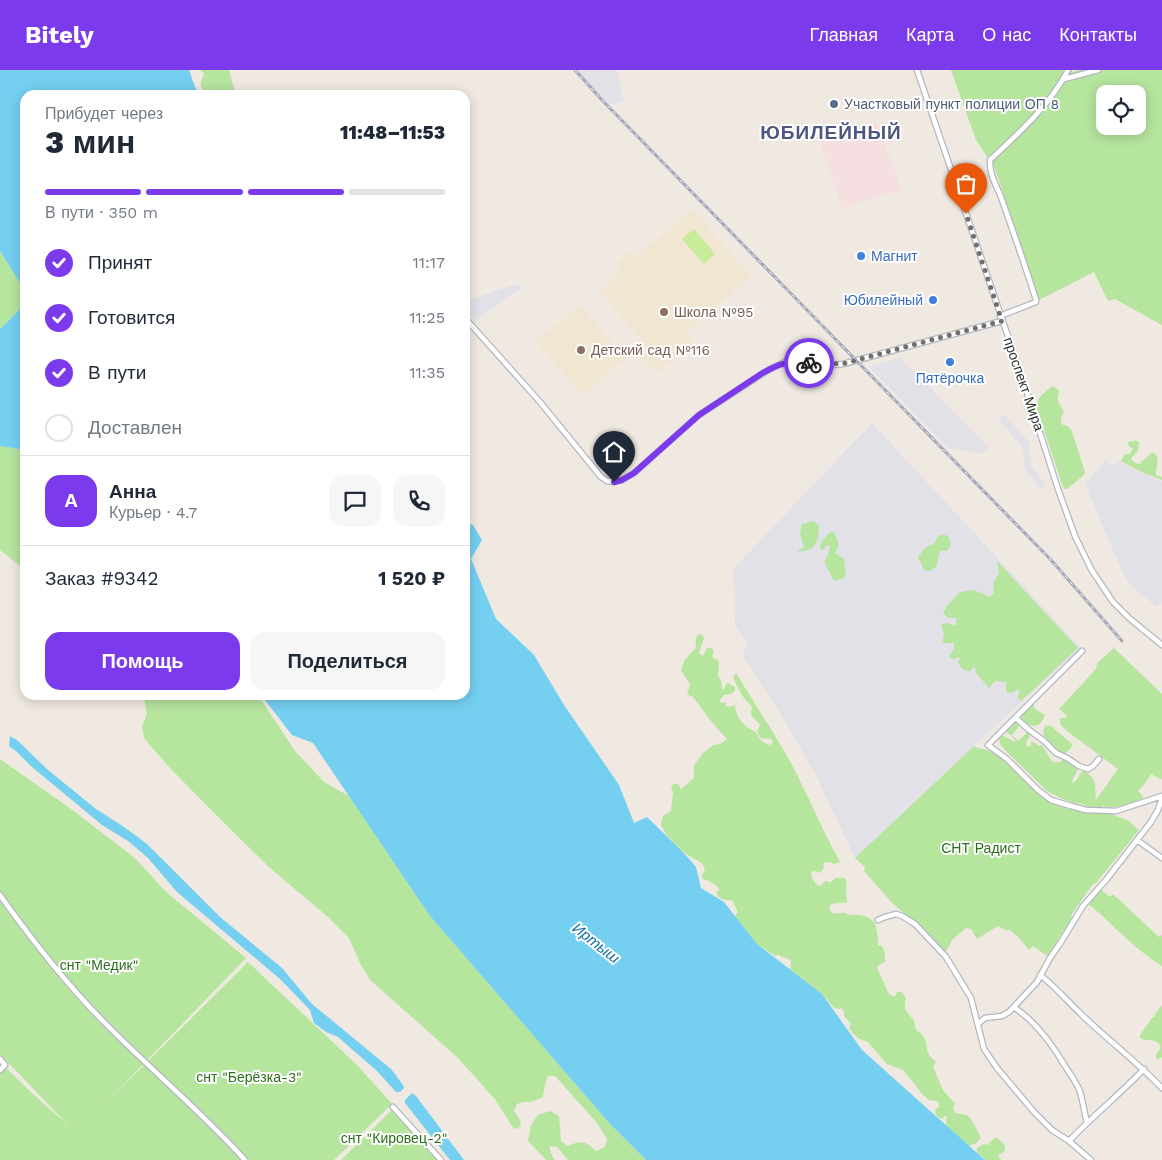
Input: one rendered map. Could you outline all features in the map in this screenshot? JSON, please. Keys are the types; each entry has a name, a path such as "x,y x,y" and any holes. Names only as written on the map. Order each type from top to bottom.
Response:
{"street":[{"name":"проспект Мира","path":"917,70 1025,386 1058,489 1081,551 1113,602 1162,645"},
{"path":"1000,316 1036,302 1036,300 992,174 990,160 1048,101 1064,79 1068,70"},
{"path":"1064,79 1098,70"},
{"path":"470,324 540,402 595,471 607,481 614,482 634,473 704,412 761,374 785,362 842,364 1002,321"},
{"path":"1082,650 988,745 1007,759 1038,790 1051,800 1078,808 1116,811 1162,797"},
{"path":"1016,718 1056,753 1079,766 1088,770 1099,759"},
{"path":"978,1023 985,1018 1002,1016 1015,1008 1037,982 1050,958 1084,906 1151,822 1158,810 1162,797"},
{"path":"1137,840 1162,858"},
{"path":"0,895 33,940 80,996 106,1024 245,1160"},
{"path":"878,920 896,914 902,916 915,924 946,957 971,998 984,1050 1034,1112 1052,1130 1069,1141 1091,1160"},
{"path":"1040,975 1052,984 1082,1015 1144,1069 1162,1088"},
{"path":"1015,1008 1033,1022 1059,1055 1077,1086 1087,1123"},
{"path":"0,1059 5,1065 0,1070"},
{"path":"1069,1141 1144,1069"},
{"path":"393,1106 441,1160"}],"shaded area":[{"path":"577,70 617,70 624,101 608,105"},
{"path":"877,122 901,189 843,209 820,142"},
{"name":"Школа №95","path":"692,209 751,276 686,333 693,341 657,373 642,357 650,349 599,291 622,271 617,264 631,251 637,257"},
{"path":"517,284 521,288 475,321 470,315 470,300"},
{"name":"Детский сад №116","path":"579,305 626,358 583,395 536,342"},
{"path":"900,357 989,447 983,454 949,449 869,367"},
{"path":"1004,414 1029,442 1031,465 1046,485 1041,489 1025,469 1022,446 998,420"},
{"path":"872,423 1081,648 855,858 815,773 780,713 743,656 748,644 735,625 734,568"},
{"path":"1106,460 1113,466 1118,461 1162,481 1162,603 1157,607 1132,587 1123,574 1085,484"}],"green space":[{"path":"201,70 229,70 235,90 203,90 201,82 204,74"},
{"path":"951,70 1072,70 1072,72 1079,70 1162,70 1162,325 1115,299 1108,301 1094,272 1039,300 995,169 976,140"},
{"path":"694,229 715,254 704,264 682,239"},
{"path":"0,251 20,283 20,309 0,329"},
{"path":"1053,386 1059,391 1058,402 1064,412 1061,423 1071,429 1085,472 1067,489 1063,487 1036,406 1042,394"},
{"path":"1135,440 1139,442 1138,450 1131,459 1139,464 1153,452 1158,460 1156,475 1162,477 1162,480 1141,472 1121,461 1125,454 1129,454 1133,449 1127,444"},
{"path":"0,446 20,449 20,566 0,550"},
{"path":"814,521 819,526 817,542 808,550 797,552 804,547 800,534 802,524"},
{"path":"832,531 839,545 835,553 844,559 846,575 844,578 834,581 824,562 830,546 825,546 824,550 820,549 824,539"},
{"path":"943,534 949,537 951,545 947,551 940,551 936,567 930,571 924,570 918,557 925,548 935,543 937,537"},
{"path":"997,561 1078,648 1021,701 1017,697 1020,692 1018,689 1011,693 1006,692 1006,682 995,681 989,688 976,673 975,666 970,671 964,670 958,663 960,657 953,659 949,656 954,649 954,643 942,643 944,634 941,624 948,623 955,626 957,618 949,618 943,614 947,606 960,592 974,590 990,597 994,592 993,584 999,572"},
{"path":"699,634 704,638 700,654 703,656 707,648 712,648 714,652 713,658 718,660 718,675 723,690 728,683 735,687 733,693 724,695 719,702 726,702 728,707 735,705 737,714 744,725 756,732 764,743 769,745 773,743 768,738 763,739 759,736 757,731 760,725 752,716 752,707 743,696 733,677 736,673 792,765 840,862 834,864 830,862 823,863 822,871 818,873 816,871 811,872 812,878 817,885 821,886 825,881 830,883 835,878 845,878 847,883 847,902 831,904 829,909 832,913 867,917 875,924 878,945 882,946 885,953 885,962 877,968 889,994 894,997 897,992 902,992 906,999 905,1009 914,1021 916,1030 924,1036 930,1057 936,1062 933,1067 943,1090 955,1104 953,1108 955,1113 969,1117 981,1138 976,1143 969,1146 947,1127 947,1116 942,1119 938,1117 935,1110 939,1107 939,1103 929,1100 903,1070 887,1064 867,1041 861,1040 854,1035 849,1028 851,1024 844,1016 842,1008 834,1008 822,994 790,969 790,960 778,955 775,956 757,944 735,916 738,912 732,900 724,900 717,895 717,891 720,890 719,888 702,878 705,870 703,865 678,847 662,828 663,816 671,811 673,792 671,789 673,784 678,784 681,789 694,778 694,765 703,753 713,745 720,744 727,739 693,697 687,694 690,685 681,670 685,659 696,648 696,639"},
{"path":"1114,648 1162,694 1162,779 1151,774 1138,791 1144,797 1135,801 1107,808 1102,805 1100,809 1091,809 1083,804 1062,799 1047,791 1008,753 1000,744 999,738 1004,736 1015,742 1005,730 1015,720 1020,725 1012,735 1018,741 1028,731 1030,734 1026,742 1027,747 1031,746 1031,741 1038,746 1041,745 1053,761 1056,762 1066,758 1077,767 1073,783 1084,770 1089,774 1095,784 1096,800 1118,769 1061,725 1059,719 1067,717 1059,709 1096,669 1097,663"},
{"path":"144,700 261,700 295,751 324,782 349,796 430,916 610,1124 646,1160 568,1160 557,1147 549,1146 555,1160 546,1160 528,1141 531,1125 538,1115 550,1111 559,1116 561,1141 568,1146 583,1142 596,1151 605,1147 607,1139 597,1123 555,1076 548,1076 543,1097 531,1102 517,1104 514,1111 520,1120 521,1127 514,1129 494,1098 457,1057 370,980 349,938 328,917 269,867 169,767 144,738 142,726 147,714"},
{"path":"1033,702 1035,709 1045,715 1040,723 1033,726 1018,717"},
{"path":"1045,725 1050,725 1073,745 1068,752 1060,752 1044,736"},
{"name":"СНТ Радист","path":"974,746 988,750 1005,761 1050,801 1061,807 1082,812 1111,814 1129,821 1139,830 1096,883 1093,884 1072,914 1070,921 1047,956 1033,946 1029,950 1010,930 1005,930 998,926 977,939 971,929 966,928 952,940 944,952 914,919 912,920 893,904 864,871 865,867 855,858"},
{"path":"0,759 71,809 135,858 165,891 246,958 104,1105 248,962 357,1065 392,1104 334,1160 0,1160 0,1074 6,1068 69,1126 0,1054"},
{"path":"1100,889 1110,897 1113,894 1159,937 1162,935 1162,966 1148,957 1088,904"},
{"path":"1162,1005 1162,1057 1158,1060 1155,1056 1161,1048 1160,1045 1155,1041 1140,1038 1140,1035"},
{"name":"снт \"Кировец-2\"","path":"395,1107 443,1160 341,1160"},
{"path":"994,1138 997,1138 1004,1144 1004,1152 998,1155 1001,1160 986,1160 977,1152 977,1148 984,1144 988,1145"}],"water":[{"path":"0,70 189,70 196,90 20,90 20,283 0,251"},
{"path":"20,309 20,449 0,446 0,329"},
{"name":"Иртыш","path":"470,524 473,525 482,540 471,559 496,619 534,655 564,705 619,785 634,823 647,817 696,867 701,888 724,902 757,944 822,994 862,1050 985,1160 646,1160 610,1124 430,916 313,743 292,735 265,700 470,700"},
{"path":"10,736 96,809 147,844 220,917 282,968 312,1004 391,1069 404,1088 400,1092 396,1092 377,1071 338,1037 326,1032 314,1023 310,1010 280,979 177,892 148,858 128,841 102,825 32,767 9,746"},
{"path":"412,1093 464,1160 450,1160 405,1103 405,1100"}],"railway":[{"path":"575,70 601,99 1051,560 1122,641"}],"way so far":[{"path":"809,363 831,365 856,361 1002,321 966,214"}],"place":[{"name":"Участковый пункт полиции ОП 8","path":"834,104"},
{"name":"Магнит","path":"861,256"},
{"name":"Юбилейный","path":"933,300"},
{"name":"Школа №95","path":"664,312"},
{"name":"Детский сад №116","path":"581,350"},
{"name":"Пятёрочка","path":"950,362"}],"district":[{"name":"ЮБИЛЕЙНЫЙ","path":"831,132"}],"route":[{"path":"614,482 634,473 699,415 770,368 785,362 809,363"}],"park label":[{"name":"снт \"Медик\"","path":"99,965"},
{"name":"снт \"Берёзка-3\"","path":"249,1077"}]}
